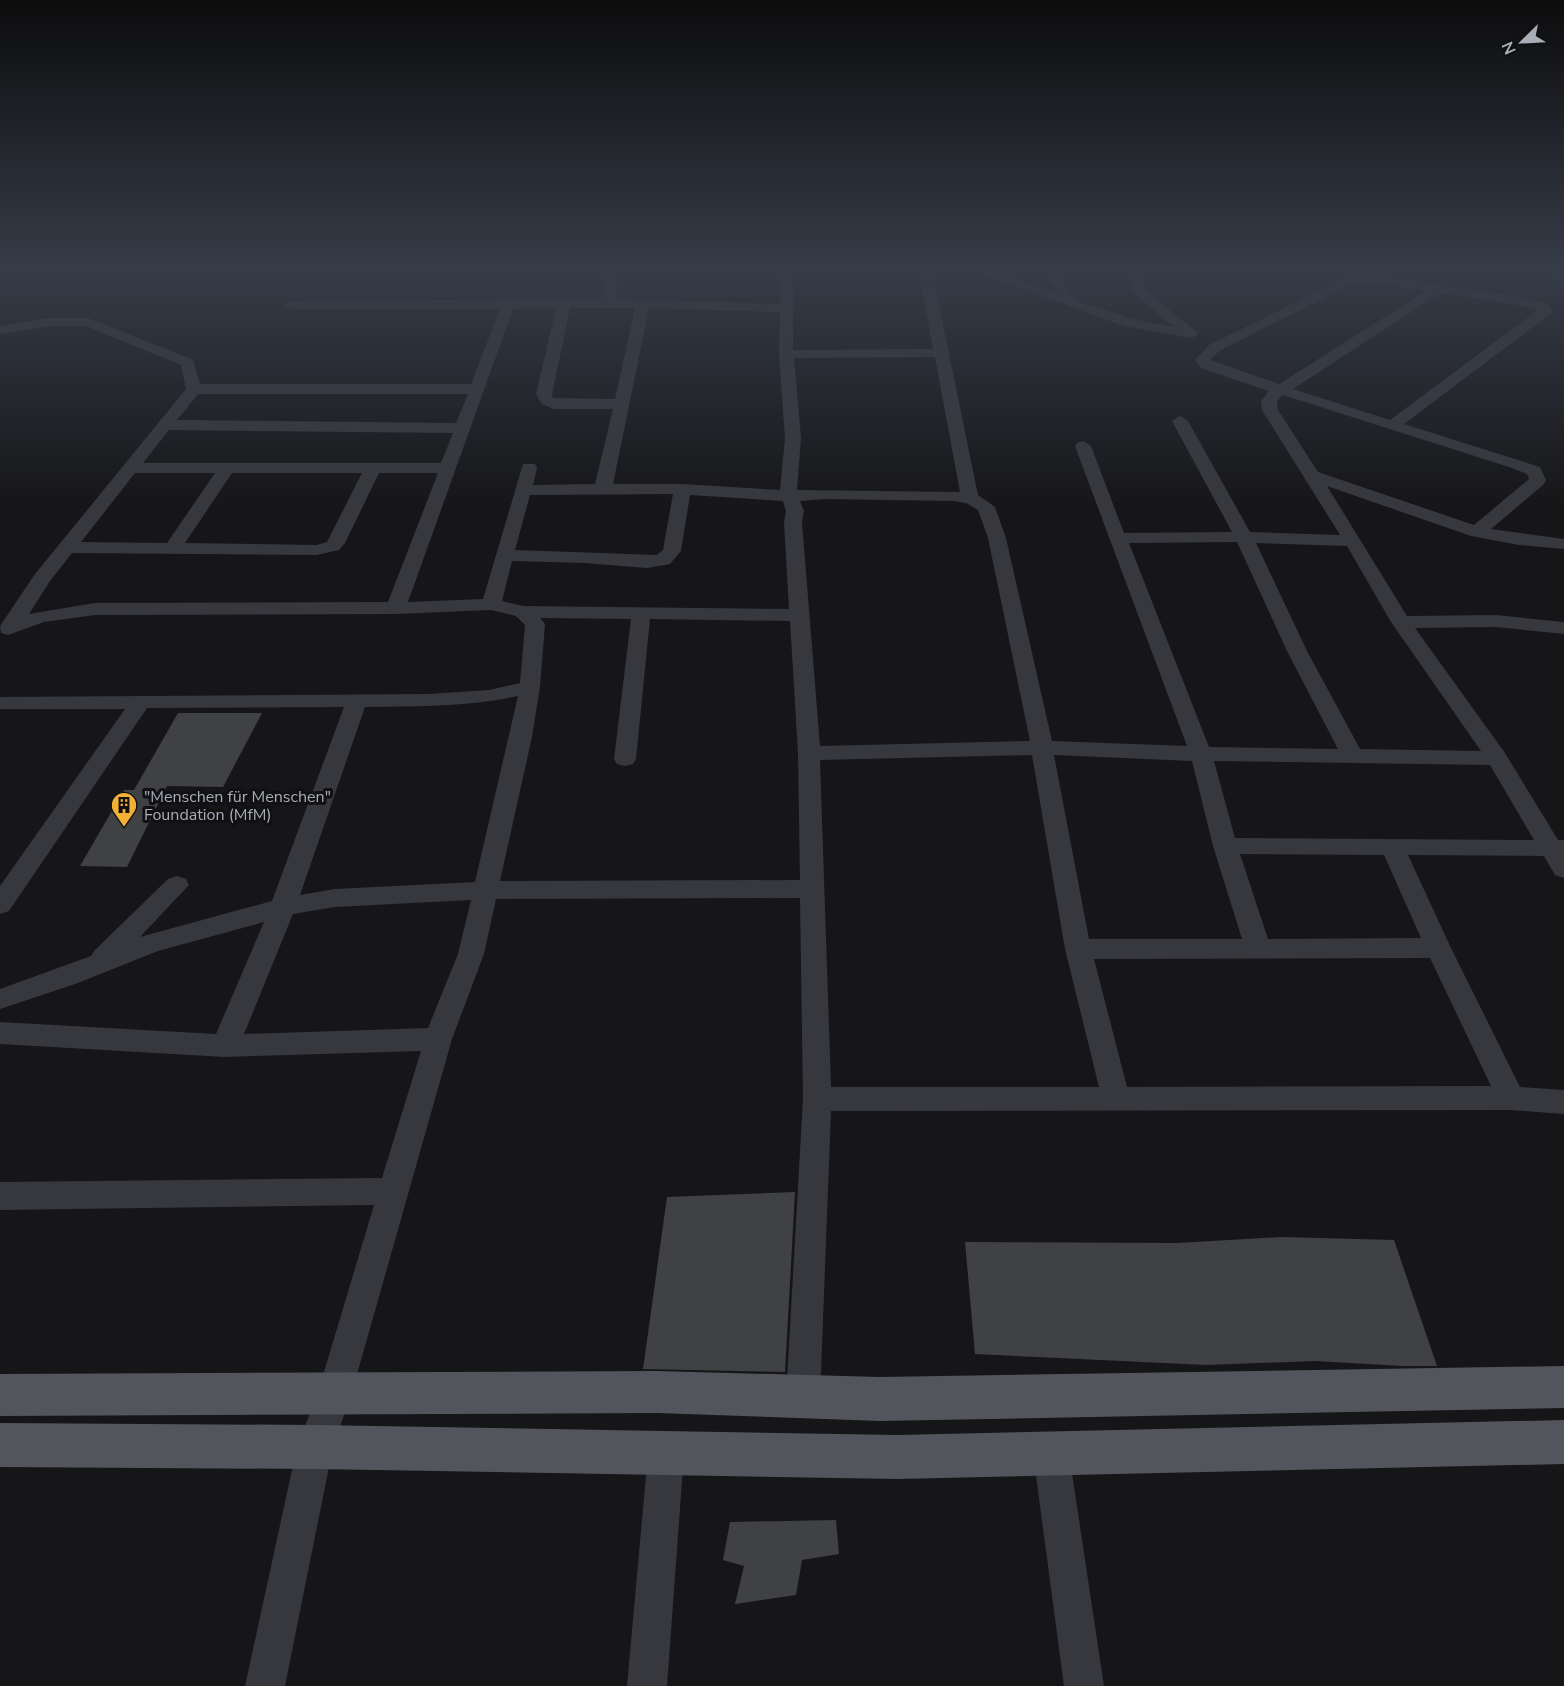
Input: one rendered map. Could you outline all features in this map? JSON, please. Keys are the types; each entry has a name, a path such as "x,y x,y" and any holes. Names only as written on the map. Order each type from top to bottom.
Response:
{"main road":[{"path":"0,1395 657,1392 803,1398 928,1398 1564,1387"},
{"path":"0,1445 315,1447 898,1457 1564,1442"}],"street":[{"path":"156,350 188,363 194,389"},
{"path":"396,608 492,350"},
{"path":"554,350 544,394 547,401 554,404 621,404"},
{"path":"603,489 633,350"},
{"path":"786,350 793,438 788,496 794,503 796,513 793,522 809,753 817,1100 803,1398"},
{"path":"1212,350 1202,360 1206,365 1534,471 1538,480 1476,532"},
{"path":"1345,350 1274,395 1269,401 1270,410 1313,476 1401,622 1558,848 1564,869"},
{"path":"1392,426 1494,350"},
{"path":"786,354 941,352 970,498"},
{"path":"5,632 66,547 194,389 477,389"},
{"path":"1180,421 1244,537 1297,651 1353,756"},
{"path":"163,425 462,428"},
{"path":"1083,446 1153,633 1202,754 1225,846 1258,948"},
{"path":"130,468 448,468"},
{"path":"172,549 227,468"},
{"path":"66,547 317,550 333,546 339,539 372,469"},
{"path":"1313,476 1476,532 1519,540 1564,544"},
{"path":"491,604 496,579 506,555 526,479 603,489 682,489 788,496 833,494 953,496 970,498 986,507 997,538 1042,748 1078,949 1116,1098"},
{"path":"506,555 584,557 647,562 663,560 672,551 682,489"},
{"path":"1119,538 1244,537 1353,541"},
{"path":"5,632 47,615 95,609 396,608 491,604 523,612 800,615"},
{"path":"265,1686 315,1447 335,1392 438,1039 471,954 487,890 530,687 534,624 523,612"},
{"path":"625,759 641,614"},
{"path":"1401,622 1520,621 1564,628"},
{"path":"0,703 139,704 428,700 469,697 530,687"},
{"path":"225,1046 283,907 357,700"},
{"path":"0,905 139,704"},
{"path":"809,753 1042,748 1202,754 1497,758"},
{"path":"1225,846 1558,848"},
{"path":"1393,848 1438,948 1511,1098"},
{"path":"96,966 177,885"},
{"path":"0,999 96,966 151,943 283,907 335,898 487,890 812,889"},
{"path":"1078,949 1438,948"},
{"path":"0,1033 225,1046 438,1039"},
{"path":"817,1100 1511,1098 1564,1102"},
{"path":"0,1196 395,1191"},
{"path":"1051,1453 1084,1686"},
{"path":"647,1686 666,1454"}],"building":[{"path":"178,713 262,713 223,787 167,786 127,867 80,866 124,790 134,790"},
{"path":"795,1192 785,1372 643,1369 667,1197"},
{"path":"1283,1237 1394,1240 1437,1366 1315,1361 1206,1365 975,1354 965,1242 1177,1243"},
{"path":"836,1520 839,1554 802,1560 796,1595 735,1604 744,1566 723,1560 730,1522"}],"place":[{"name":"\"Menschen für Menschen\" Foundation (MfM)","path":"124,828"}]}
